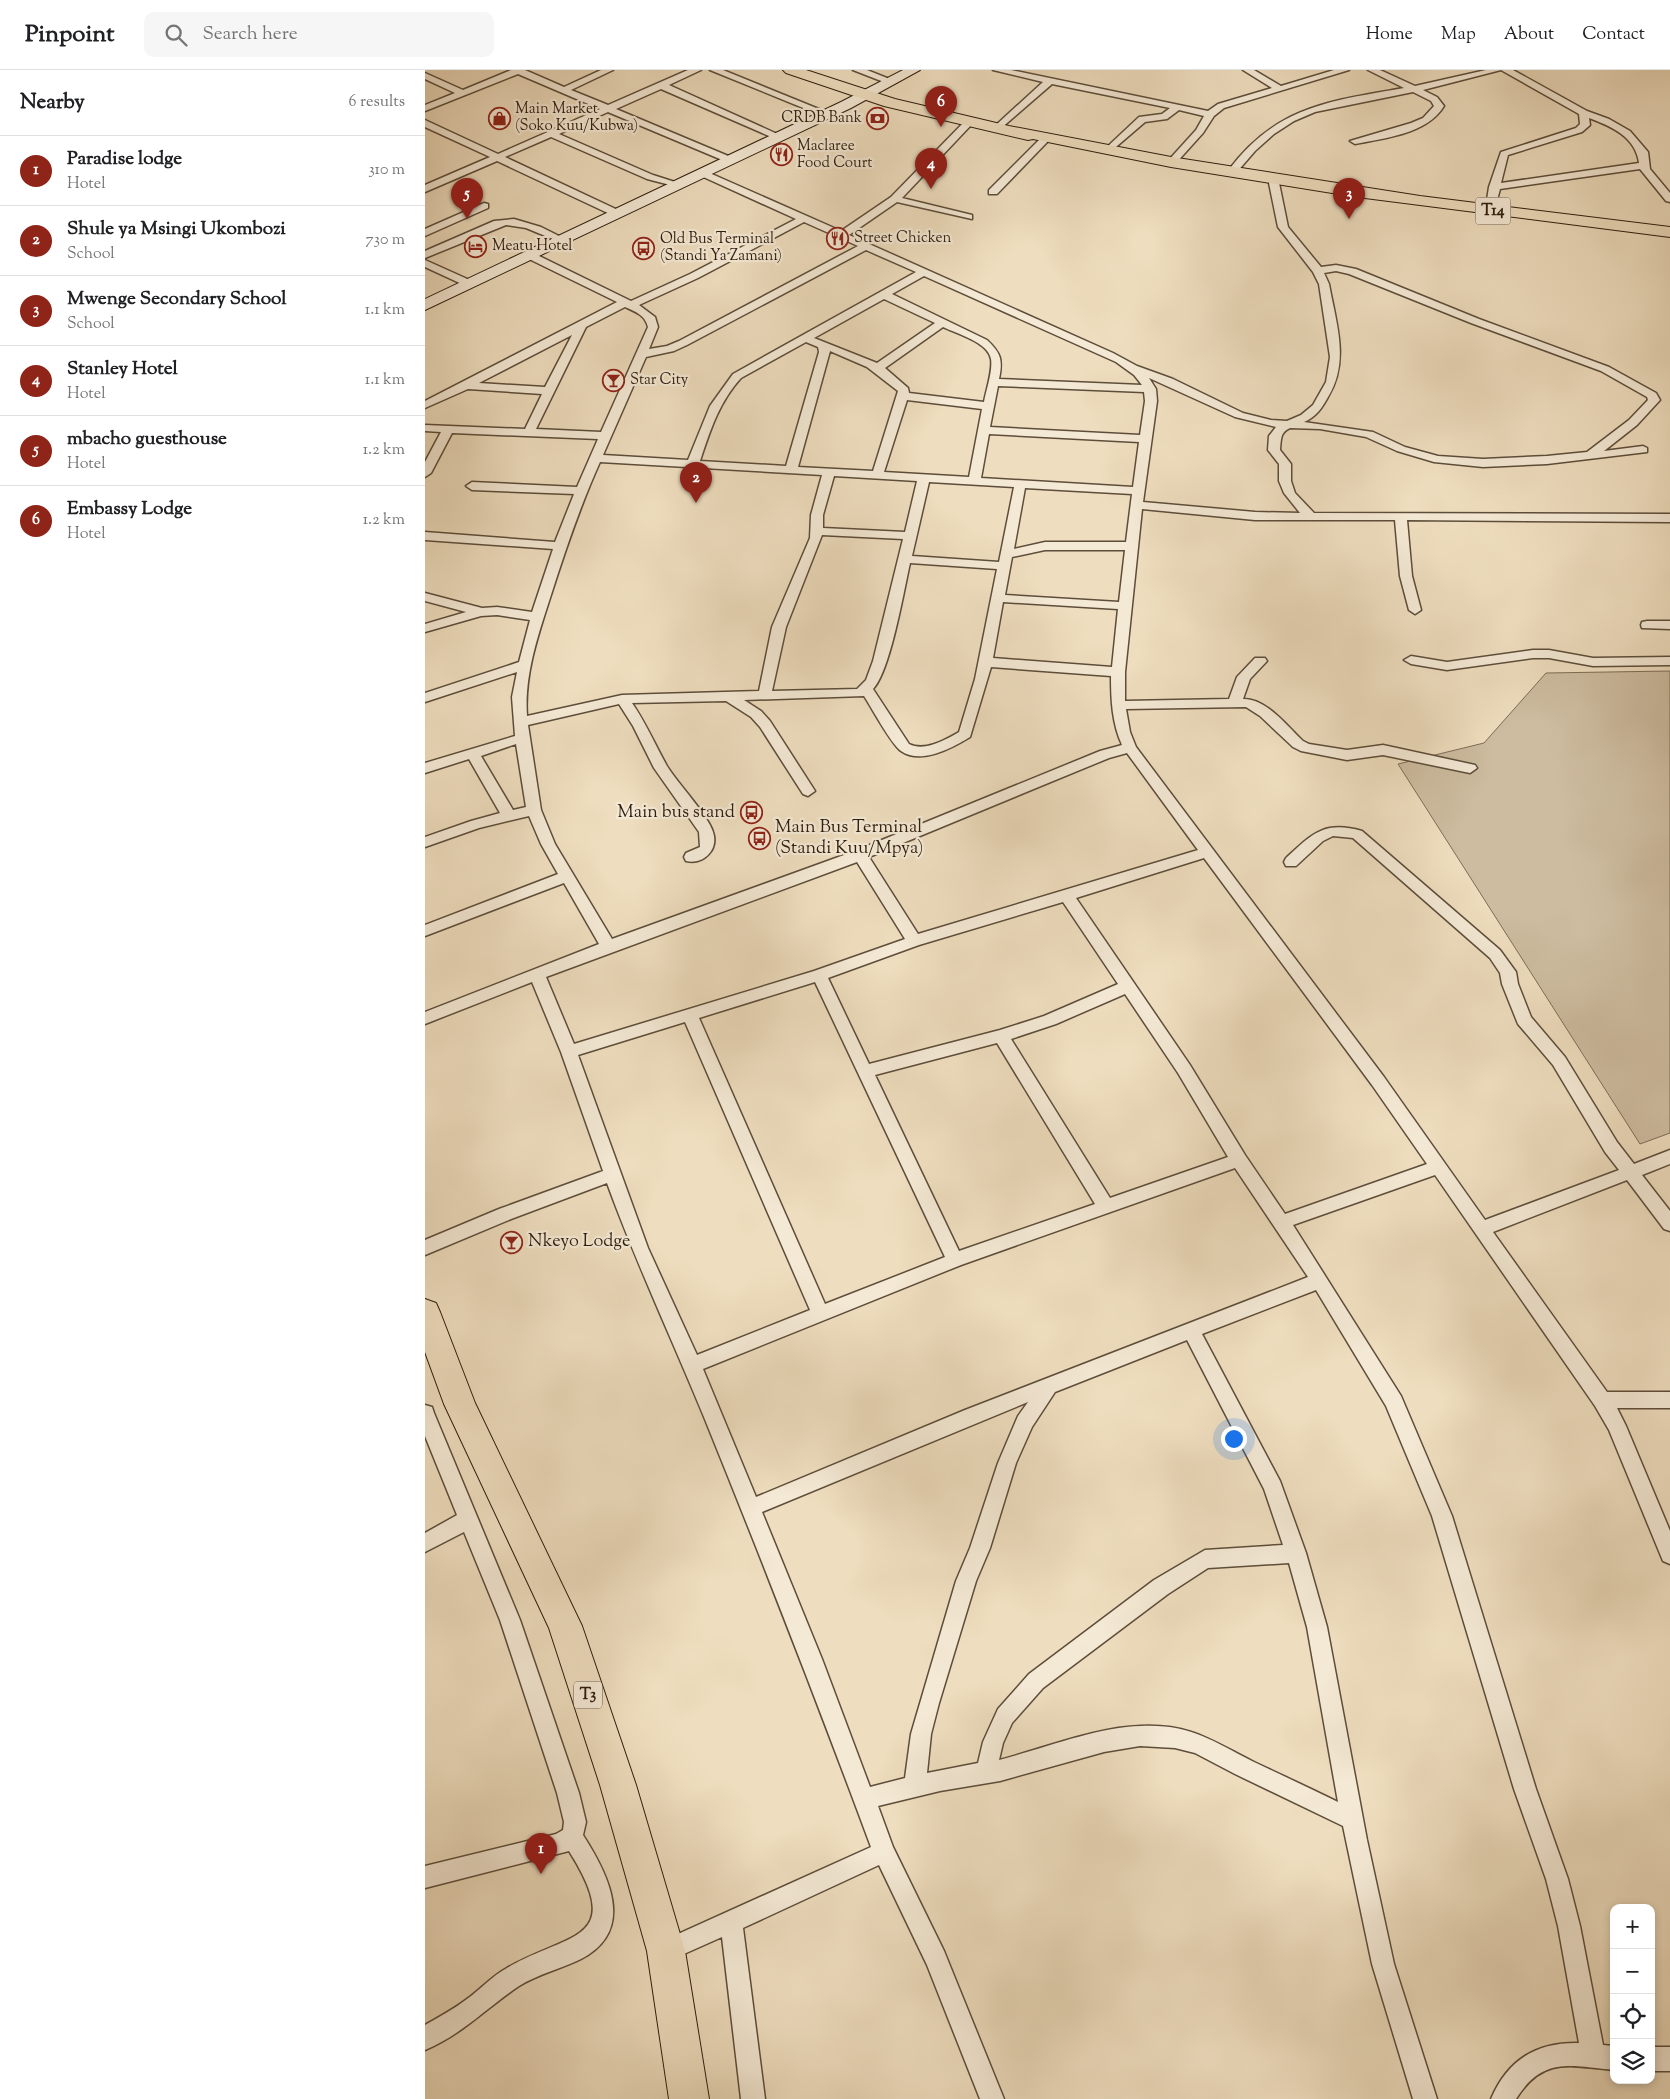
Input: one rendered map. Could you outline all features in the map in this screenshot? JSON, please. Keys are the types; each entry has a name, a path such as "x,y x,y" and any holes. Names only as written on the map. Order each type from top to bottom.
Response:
{"highway":[{"name":"T14","path":"791,70 970,121 1046,138 1139,164 1274,183 1317,186"},
{"name":"T14","path":"1046,138 1172,162 1317,186 1489,210 1670,232"},
{"name":"T3","path":"425,1312 460,1404 565,1626 618,1784 666,1952 689,2099"}],"main road":[{"path":"425,314 533,257 872,94 913,70"},
{"path":"425,305 533,257 561,239 675,185 706,175 730,160 872,94"}],"street":[{"path":"425,108 518,70 606,109 730,160"},
{"path":"564,90 608,70"},
{"path":"425,189 696,70"},
{"path":"715,70 826,114"},
{"path":"858,70 892,82"},
{"path":"998,70 1210,114"},
{"path":"1247,70 1278,88"},
{"path":"1172,162 1200,131 1210,114 1221,106 1344,70"},
{"path":"1355,142 1396,131 1432,116 1438,110 1437,102 1373,70"},
{"path":"1233,171 1257,142 1297,115 1343,101 1413,90 1497,70"},
{"path":"1506,70 1584,113 1616,126 1631,136 1643,152 1643,165 1670,199"},
{"path":"425,76 463,93"},
{"path":"1005,128 1050,81"},
{"path":"661,85 779,137"},
{"path":"1110,149 1142,119 1164,116 1178,107"},
{"path":"1489,210 1504,154 1519,147 1579,130 1585,125 1584,113"},
{"path":"840,236 865,221 895,199 970,121"},
{"path":"425,123 616,213"},
{"path":"551,134 675,185"},
{"path":"993,192 1046,138"},
{"path":"1494,187 1534,183 1643,165"},
{"path":"706,175 1135,368 1169,381 1239,415 1265,422 1320,426 1369,434 1401,450 1455,462 1495,463 1643,450"},
{"path":"1274,183 1283,226 1318,271 1327,296 1337,357 1334,377 1317,407 1301,419 1279,429 1275,436 1274,450 1285,464 1283,478 1286,489 1310,516"},
{"path":"895,199 968,217"},
{"path":"425,233 484,206"},
{"path":"425,405 466,386 582,325 694,276 803,219"},
{"path":"425,255 498,223 508,221 561,239"},
{"path":"642,354 658,352 683,343 864,247"},
{"path":"533,257 643,311 651,319 653,327 581,490 560,546 524,665 519,697 522,738 534,810 549,844 608,946"},
{"path":"425,263 469,284"},
{"path":"1318,271 1340,268 1368,276 1475,321 1605,369 1652,394 1654,400 1652,403 1626,429 1584,456"},
{"path":"693,464 719,398 727,384 737,376 922,273"},
{"path":"883,294 983,342 994,352 997,361 974,482"},
{"path":"877,368 943,322"},
{"path":"529,432 582,325"},
{"path":"804,338 877,368 897,381 904,390 877,476"},
{"path":"791,470 823,357 823,346"},
{"path":"1135,368 1150,389 1146,439 1137,490 1137,505 1118,672 1118,705 1123,732 1130,748 1378,1082 1602,1400 1617,1426 1670,1555"},
{"path":"993,382 1150,389"},
{"path":"466,386 548,391"},
{"path":"903,396 989,406"},
{"path":"425,428 606,436"},
{"path":"425,473 448,430"},
{"path":"985,430 1146,439"},
{"path":"596,458 1020,485 1137,490"},
{"path":"765,694 779,627 810,554 817,531 817,515 829,472"},
{"path":"520,722 622,700 765,694 853,694 866,689 872,682 887,636 909,536 924,479"},
{"path":"866,689 904,747 914,752 943,745 965,734 986,662 1020,485"},
{"path":"473,486 581,490"},
{"path":"1137,505 1210,513 1310,516 1670,518"},
{"path":"1401,516 1402,552 1407,580 1406,586 1415,610"},
{"path":"817,531 909,536"},
{"path":"425,536 560,546"},
{"path":"905,559 1006,560 1045,546 1131,546"},
{"path":"425,597 480,612 538,617"},
{"path":"998,598 1126,606"},
{"path":"425,628 480,612"},
{"path":"1647,625 1670,625"},
{"path":"1411,660 1447,666 1533,654 1549,654 1593,662 1670,661"},
{"path":"1234,704 1244,677 1260,661"},
{"path":"986,662 1118,672"},
{"path":"425,698 524,665"},
{"path":"728,696 756,714 765,724 808,791"},
{"path":"622,700 640,725 661,768 706,832 707,849 691,857"},
{"path":"1118,705 1254,705 1305,748 1341,755 1377,750 1392,751 1470,768"},
{"path":"425,768 522,738"},
{"path":"425,1018 608,946 859,855 1105,754 1130,748"},
{"path":"472,752 482,773 509,816"},
{"path":"425,842 534,810"},
{"path":"1291,862 1318,837 1332,831 1357,834 1495,954 1508,972 1510,984 1524,1020 1559,1061 1590,1115 1670,1224"},
{"path":"569,1052 819,975 914,941 1207,852"},
{"path":"859,855 914,941"},
{"path":"425,931 567,876"},
{"path":"1067,896 1184,1069 1239,1160 1282,1222 1394,1402 1442,1516 1525,1789 1557,1879 1603,2057 1577,2055 1541,2058 1521,2071 1503,2099"},
{"path":"537,974 569,1052 639,1248 692,1365 751,1508 812,1659 884,1852 936,1959 992,2099"},
{"path":"819,975 955,1260"},
{"path":"865,1071 1001,1036 1050,1020 1128,986"},
{"path":"689,1014 820,1312"},
{"path":"1001,1036 1106,1208"},
{"path":"1481,1229 1670,1157"},
{"path":"692,1365 820,1312 955,1260 1239,1160"},
{"path":"1282,1222 1437,1167"},
{"path":"425,1248 505,1214 614,1174"},
{"path":"751,1508 972,1416 1048,1388 1319,1280"},
{"path":"1191,1331 1273,1487 1296,1553 1317,1627 1353,1820 1389,1989 1425,2099"},
{"path":"915,1786 921,1734 966,1581 980,1548 1007,1463 1025,1422 1048,1388"},
{"path":"1602,1400 1670,1400"},
{"path":"425,1413 510,1620 568,1793 575,1822 571,1837 560,1844 425,1877"},
{"path":"425,1543 469,1519"},
{"path":"986,1772 993,1742 1005,1716 1036,1681 1161,1587 1205,1558 1296,1553"},
{"path":"863,1799 915,1786 986,1772 1104,1742 1140,1736 1175,1738 1198,1743 1242,1767 1353,1820"},
{"path":"425,2038 466,2013 511,1978 581,1947 595,1937 602,1926 603,1906 594,1872 571,1837"},
{"path":"666,1952 884,1852"},
{"path":"731,1923 753,2099"},
{"path":"1655,2059 1670,2059"}],"shaded area":[{"path":"1670,671 1670,1133 1640,1144 1398,764 1484,743 1546,673"}],"place":[{"name":"Main Market (Soko Kuu/Kubwa)","path":"499,118"},
{"name":"CRDB Bank","path":"878,118"},
{"name":"Embassy Lodge","path":"941,127"},
{"name":"Maclaree Food Court","path":"781,155"},
{"name":"Stanley Hotel","path":"931,189"},
{"name":"mbacho guesthouse","path":"467,219"},
{"name":"Mwenge Secondary School","path":"1349,219"},
{"name":"Street Chicken","path":"838,238"},
{"name":"Meatu Hotel","path":"476,246"},
{"name":"Old Bus Terminal (Standi Ya Zamani)","path":"644,248"},
{"name":"Star City","path":"614,380"},
{"name":"Shule ya Msingi Ukombozi","path":"696,503"},
{"name":"Main bus stand","path":"751,813"},
{"name":"Main Bus Terminal (Standi Kuu/Mpya)","path":"759,838"},
{"name":"Nkeyo Lodge","path":"512,1242"},
{"name":"Paradise lodge","path":"541,1874"}]}
